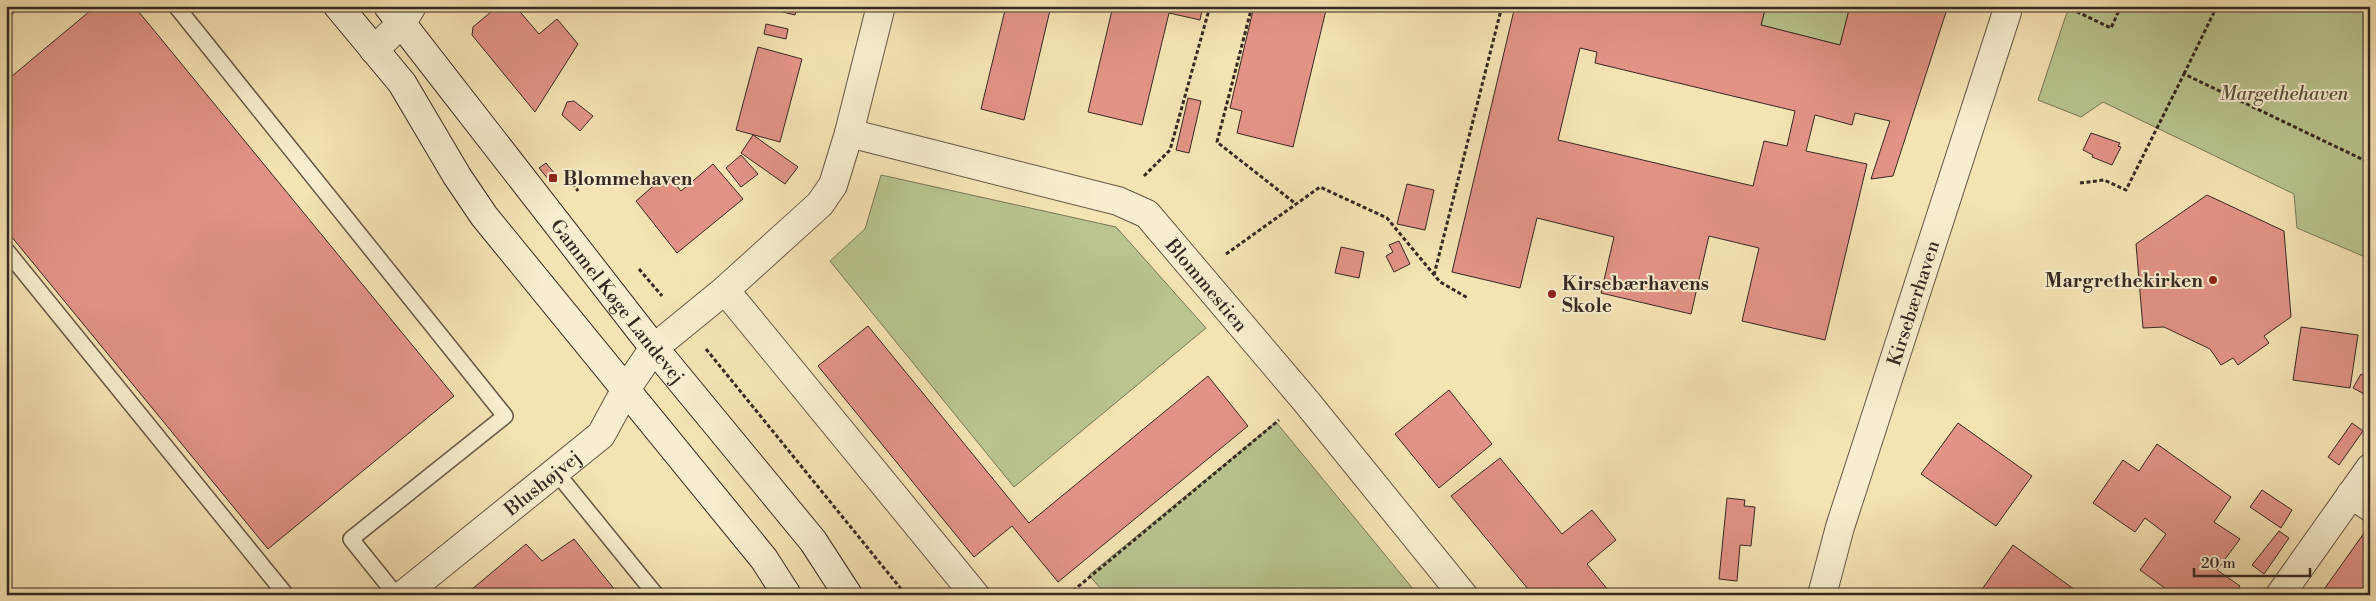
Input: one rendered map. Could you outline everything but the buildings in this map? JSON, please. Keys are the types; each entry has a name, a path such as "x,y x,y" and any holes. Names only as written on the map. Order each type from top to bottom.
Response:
{"street":[{"path":"338,6 402,83 457,176 484,216 764,559 787,595"},
{"path":"654,348 725,290 820,204 834,185 849,134 881,6"},
{"path":"374,50 400,12"},
{"name":"Gammel Køge Landevej","path":"400,12 654,348 813,541 848,595"},
{"name":"Kirsebærhaven","path":"1822,595 1843,518 2007,12"},
{"name":"Blommestien","path":"849,134 1118,201 1147,214 1305,400 1463,595"},
{"path":"725,290 975,595"},
{"name":"Blushøjvej","path":"403,595 602,435 626,389 654,348"},
{"path":"2280,595 2360,501 2370,468"}],"lane":[{"path":"176,6 505,416 351,539 396,595"},
{"path":"6,250 286,595"},
{"path":"556,472 656,595"}],"path":[{"path":"1118,201 1170,150 1210,6"},
{"path":"1252,6 1217,142 1296,204"},
{"path":"1434,275 1502,6"},
{"path":"2064,6 2111,28 2121,6"},
{"path":"2080,183 2104,180 2126,190 2217,6"},
{"path":"2184,74 2370,162"},
{"path":"1198,274 1320,186 1387,218 1440,282 1468,298"},
{"path":"1068,595 1305,400"}],"green space":[{"path":"1766,6 1850,6 1840,45 1761,25"},
{"name":"Margethehaven","path":"2069,6 2370,6 2370,259 2297,228 2294,194 2103,102 2081,117 2038,100"},
{"path":"881,175 1116,227 1206,328 1014,487 830,261 865,229"},
{"path":"1276,422 1418,595 1106,595 1089,575"}],"place":[{"name":"Blommehaven","path":"553,178"},
{"name":"Margrethekirken","path":"2213,280"},
{"name":"Kirsebærhavens Skole","path":"1552,294"}]}
